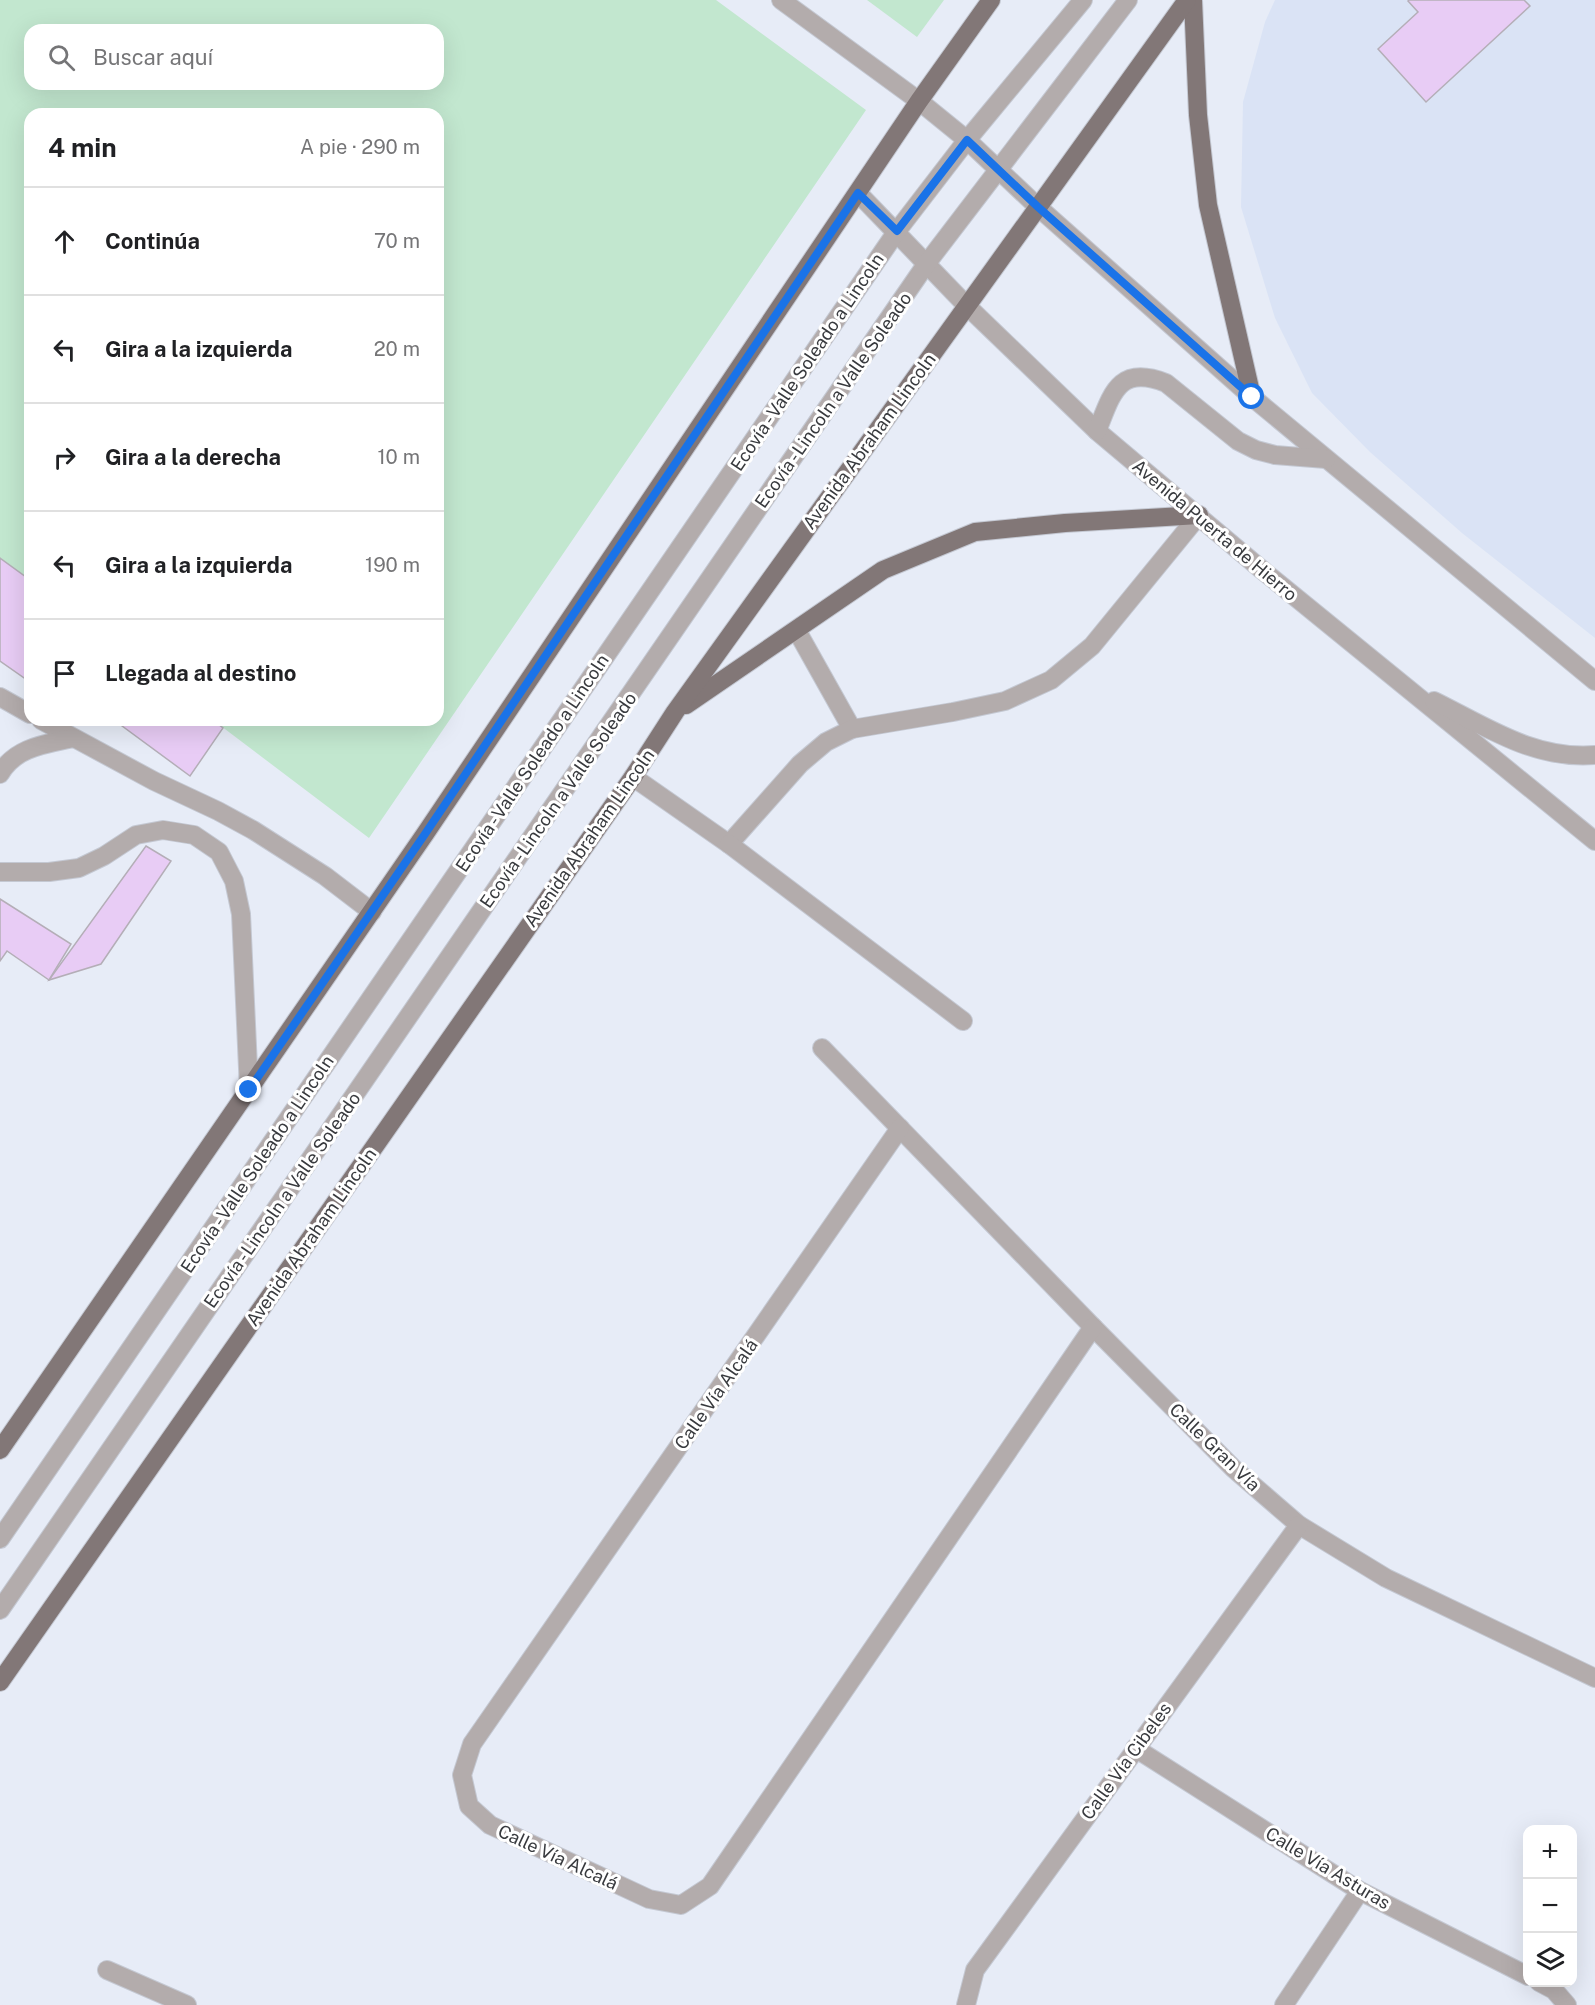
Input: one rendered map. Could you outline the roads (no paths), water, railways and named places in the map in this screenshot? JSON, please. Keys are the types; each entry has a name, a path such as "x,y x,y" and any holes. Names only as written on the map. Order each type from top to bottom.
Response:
{"main road":[{"path":"0,1450 372,912 919,101 991,0"},
{"name":"Avenida Abraham Lincoln","path":"0,1682 633,777 675,712 1187,0"},
{"path":"1193,0 1198,115 1208,206 1252,397"},
{"path":"675,712 797,631 883,570 975,532 1065,522 1199,515"}],"street":[{"path":"781,0 919,101 967,140 1038,207 1252,397 1595,681"},
{"name":"Ecovía - Valle Soleado a Lincoln","path":"0,1539 897,231 967,140 1083,0"},
{"name":"Ecovía - Lincoln a Valle Soleado","path":"0,1610 927,263 1128,0"},
{"name":"Avenida Puerta de Hierro","path":"858,193 966,305 1097,431 1260,568 1595,841"},
{"path":"1097,431 1111,398 1122,382 1137,376 1166,383 1238,441 1256,450 1275,455 1326,459"},
{"path":"729,844 800,764 826,742 852,729 1005,701 1051,680 1092,646 1199,515"},
{"path":"797,631 852,729"},
{"path":"1403,685 1521,745 1546,753 1595,755"},
{"path":"0,697 24,711"},
{"path":"52,726 154,781 253,830 325,876 372,912"},
{"path":"0,774 6,762 31,748 73,738"},
{"path":"633,777 729,844 963,1021"},
{"path":"3,867 49,872 79,868 104,856 136,835 163,830 194,835 219,852 234,881 241,914 249,1090"},
{"name":"Calle Gran Vía","path":"822,1048 1234,1469 1299,1525 1386,1578 1595,1678"},
{"name":"Calle Vía Alcalá","path":"900,1128 472,1744 462,1774 469,1806 490,1825 649,1899 681,1905 710,1886 1093,1327"},
{"name":"Calle Vía Cibeles","path":"965,2003 975,1970 1299,1525"},
{"name":"Calle Vía Asturas","path":"1135,1748 1360,1891 1523,1974"},
{"path":"1284,2005 1360,1891"},
{"path":"107,1970 187,2005"},
{"path":"1548,1987 1554,1990 1567,2005"}]}
